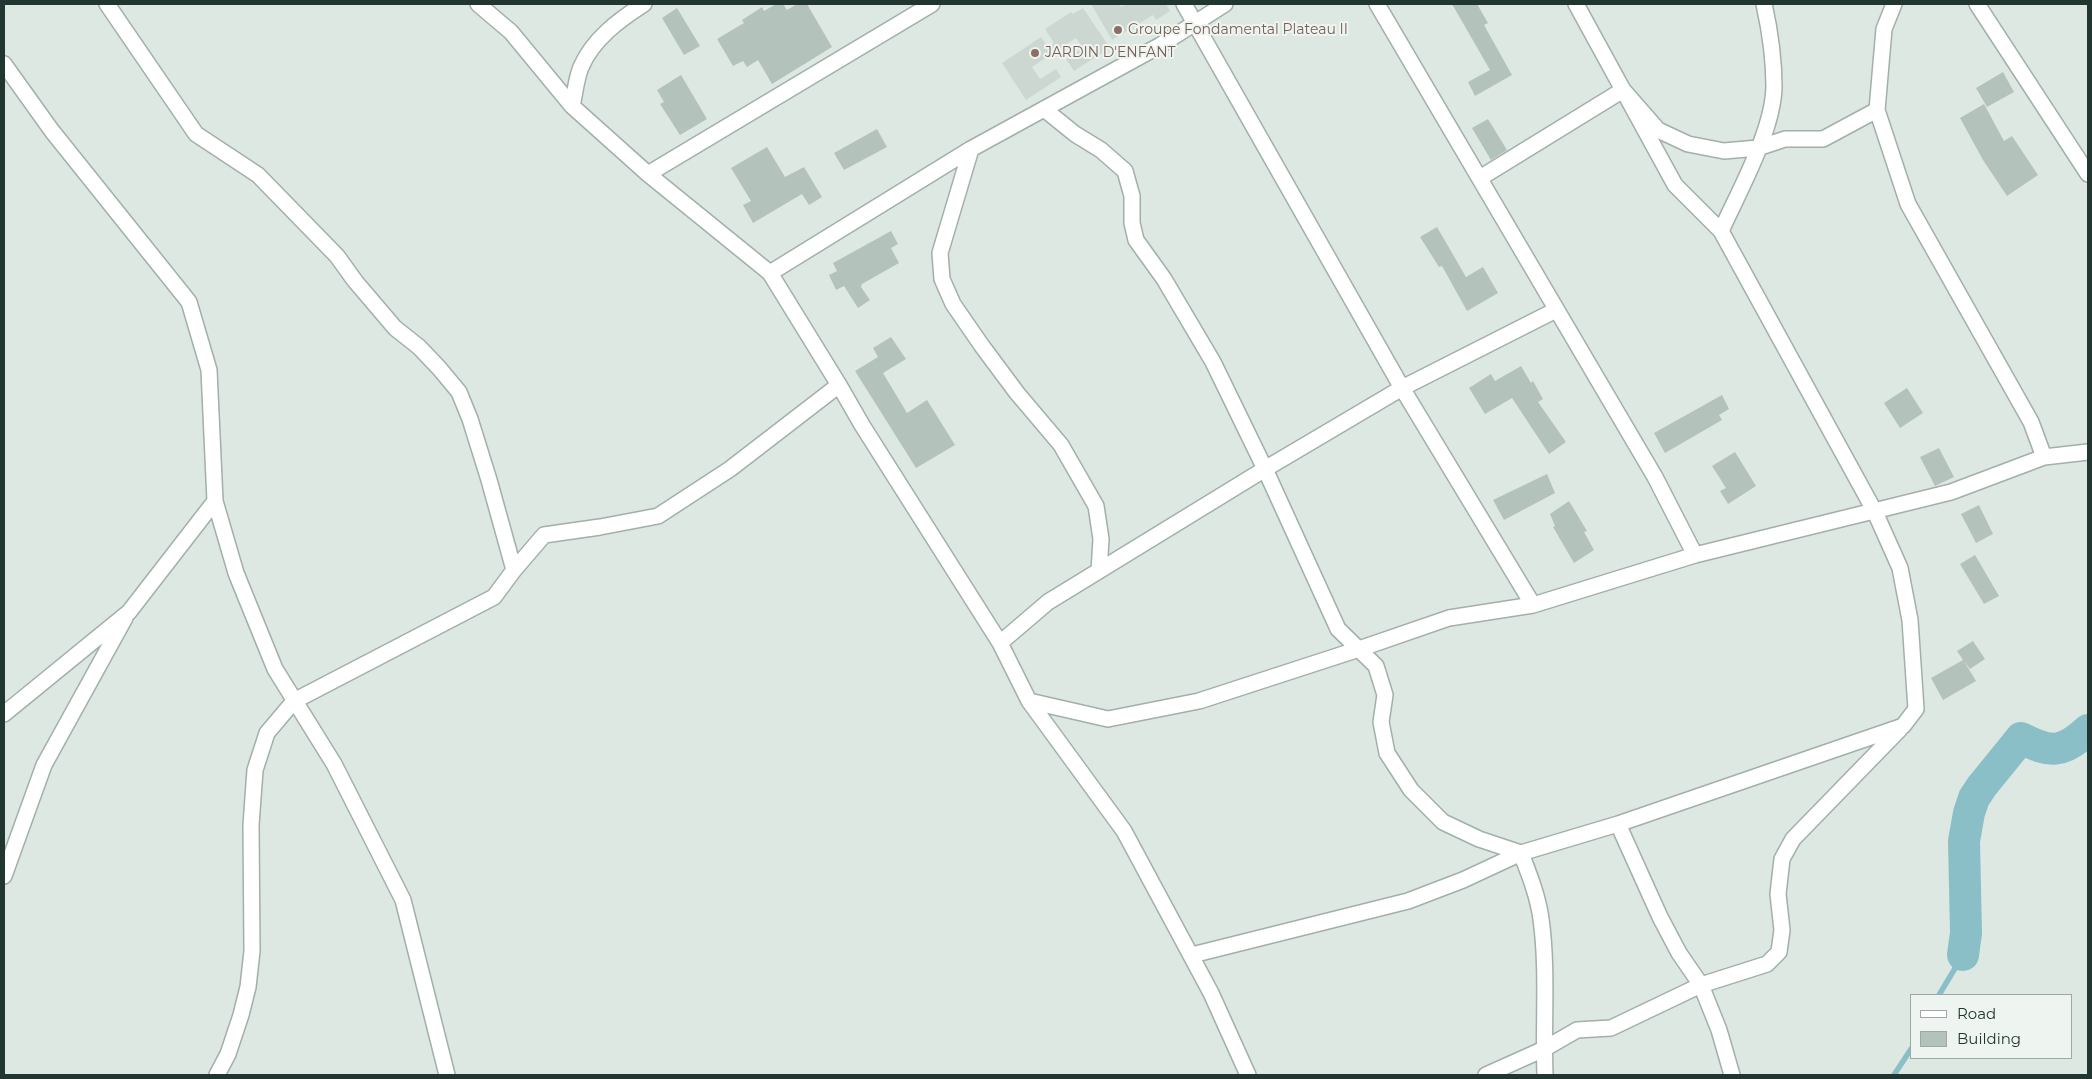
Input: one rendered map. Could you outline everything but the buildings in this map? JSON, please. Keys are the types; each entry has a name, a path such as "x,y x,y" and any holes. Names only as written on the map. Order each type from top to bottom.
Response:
{"street":[{"path":"107,4 196,134 258,175 337,256 355,281 395,328 433,361 459,392 470,419 489,480 514,570"},
{"path":"478,4 511,32 572,106 648,174 770,273 840,384 862,425 1000,643 1029,701 1124,831 1192,955 1248,1075"},
{"path":"572,106 580,68 596,42 623,18 644,4"},
{"path":"648,174 932,4"},
{"path":"1184,4 1196,22 1402,388 1533,605"},
{"path":"770,273 971,149 1159,46 1225,4"},
{"path":"1377,4 1655,477 1696,555"},
{"path":"1486,1075 1544,1049 1577,1030 1611,1028 1701,985 1767,964 1779,952 1782,930 1778,894 1781,867 1782,859 1793,838 1903,726 1916,709 1910,620 1900,568 1875,512 1721,231 1675,185 1576,4"},
{"path":"1721,231 1758,148 1769,115 1774,89 1772,51 1764,4"},
{"path":"1894,4 1884,29 1877,110 1908,204 2031,422 2044,457"},
{"path":"1977,4 2088,174"},
{"path":"4,64 52,131 189,302 209,370 215,501 236,573 275,669 334,764 403,900 447,1075"},
{"path":"1480,178 1623,90"},
{"path":"1623,90 1658,130 1688,144 1724,151 1758,148 1785,139 1823,138 1877,110"},
{"path":"1044,109 1075,134 1101,150 1125,170 1132,196 1132,223 1136,240 1164,279 1213,362 1265,469 1338,629 1376,666 1385,695 1381,722 1386,753 1411,790 1443,822 1479,838 1521,853 1532,879 1541,918 1545,1075"},
{"path":"971,149 940,253 942,279 953,304 982,346 1017,393 1061,445 1096,506 1101,539 1099,571"},
{"path":"1000,643 1048,602 1265,469 1402,388 1556,310"},
{"path":"217,1075 228,1054 248,987 252,951 251,825 256,770 267,733 294,701 494,597 544,534 600,527 658,516 730,469 840,384"},
{"path":"1029,701 1108,719 1199,701 1449,618 1533,605 1696,555 1951,492 2044,457 2088,452"},
{"path":"4,876 44,765 129,612 215,501"},
{"path":"4,714 129,612"},
{"path":"1192,955 1408,901 1463,880 1521,853 1618,824 1903,726"},
{"path":"1618,824 1664,924 1679,953 1701,985 1719,1030 1732,1075"}],"shaded area":[{"name":"Groupe Fondamental Plateau II","path":"1091,4 1119,4 1121,7 1127,4 1166,4 1170,11 1156,20 1153,15 1112,40"},
{"name":"JARDIN D'ENFANT","path":"1083,8 1110,48 1074,71 1066,59 1083,48 1076,38 1032,67 1040,79 1056,69 1061,77 1026,100 1002,63 1041,37 1048,47 1054,43 1045,29 1071,12 1073,14"}],"waterway":[{"path":"1963,955 1966,933 1964,841 1974,798 2021,738 2040,746 2056,749 2071,743 2088,730"},
{"path":"1940,994 1963,955"},
{"path":"1894,1075 1910,1051"}],"place":[{"name":"Groupe Fondamental Plateau II","path":"1118,30"},
{"name":"JARDIN D'ENFANT","path":"1035,53"}]}
